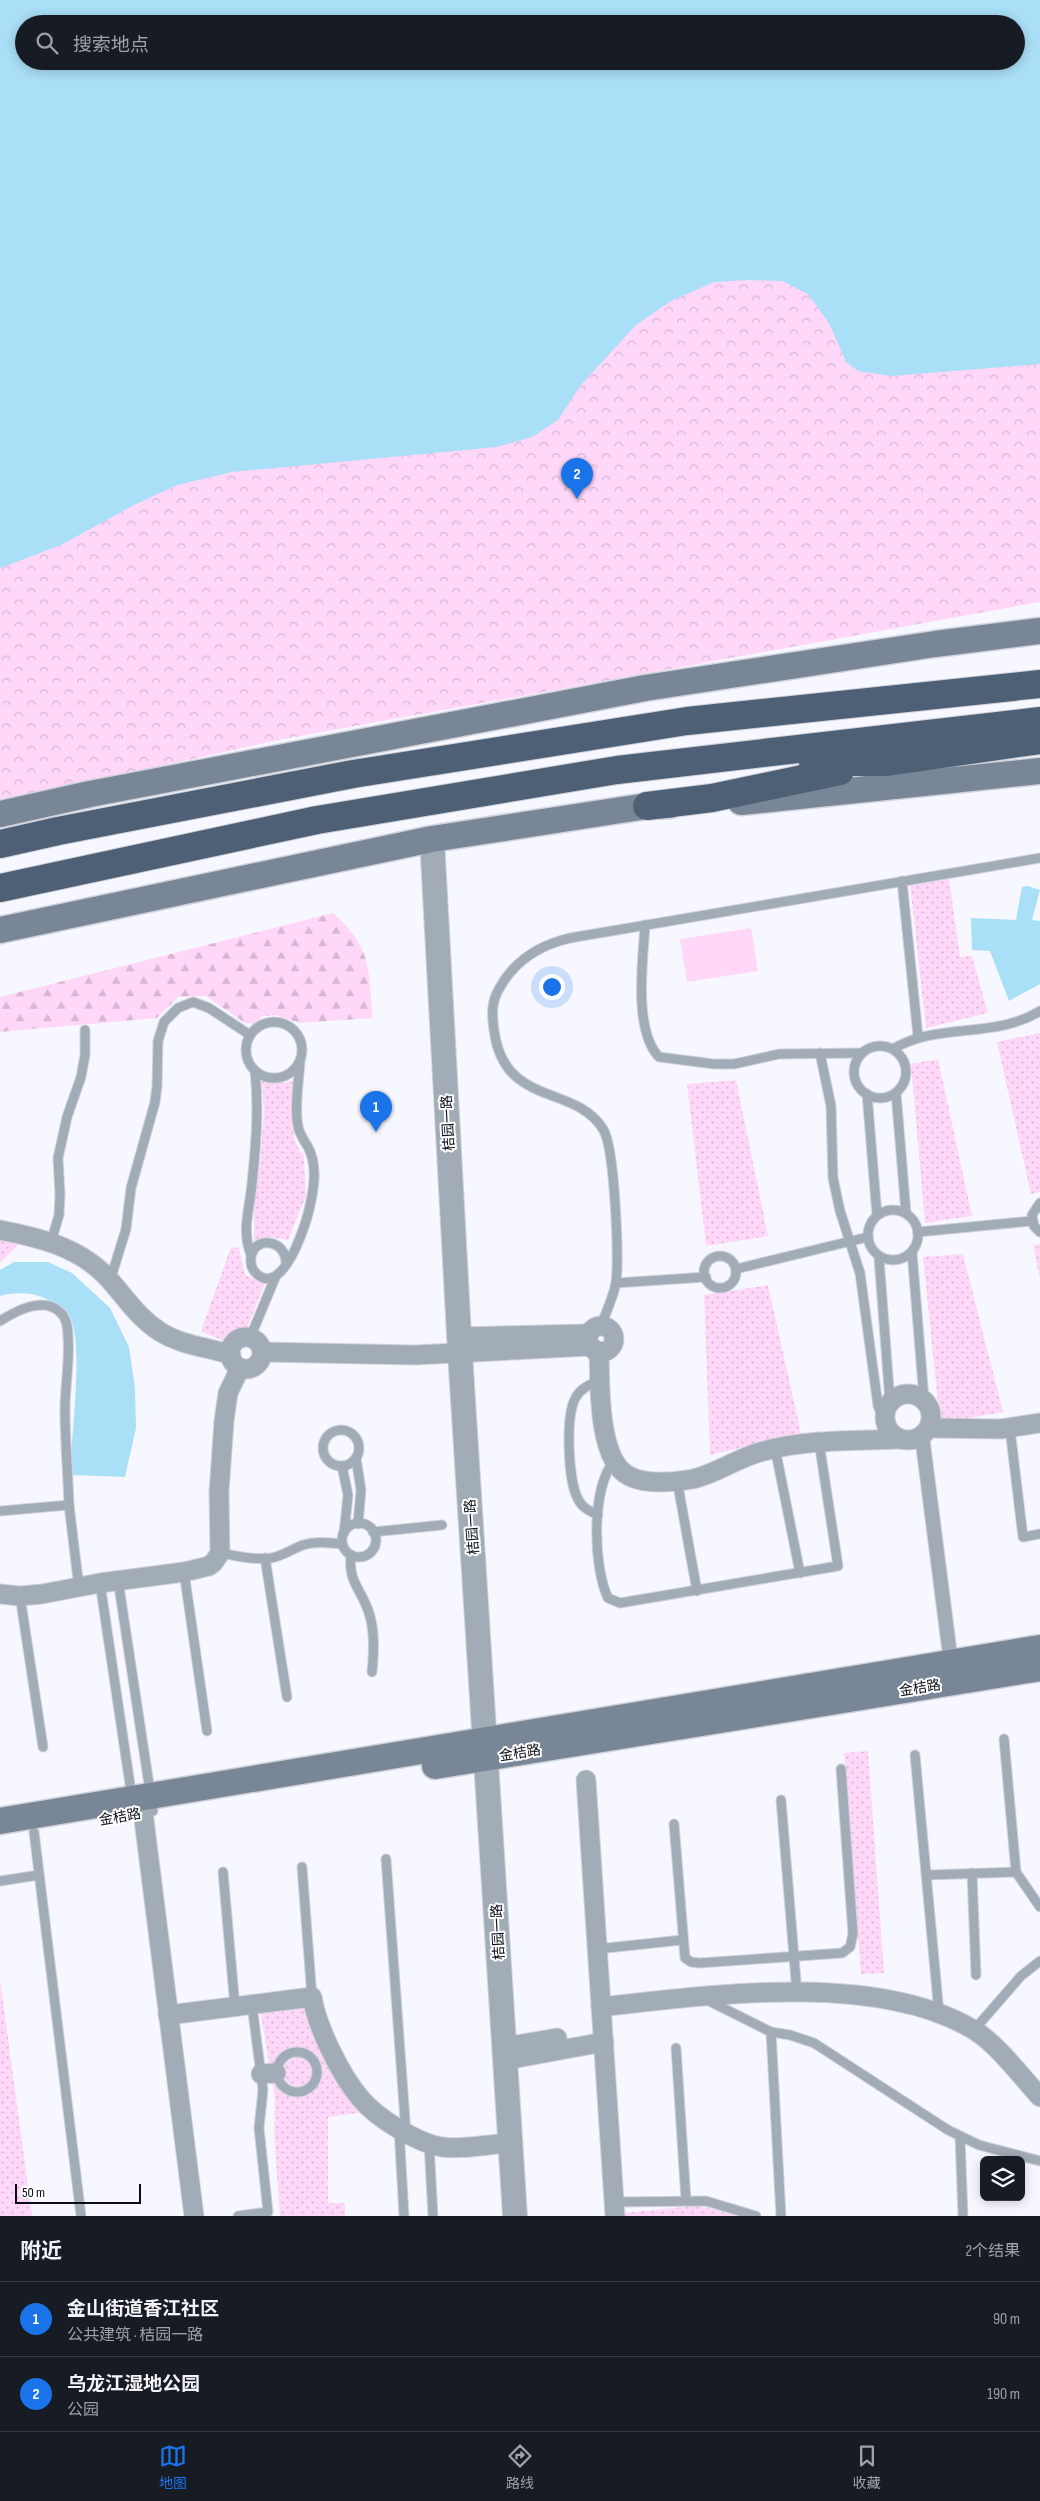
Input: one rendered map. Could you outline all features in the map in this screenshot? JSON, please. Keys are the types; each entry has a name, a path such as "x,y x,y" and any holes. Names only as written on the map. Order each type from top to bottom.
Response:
{"highway":[{"path":"0,844 58,830 353,774 686,721 1040,684"},
{"path":"0,888 317,820 666,763 1040,721"},
{"path":"647,806 712,798 888,762 1040,740"},
{"path":"666,763 888,762"}],"main road":[{"path":"0,814 90,794 645,688 934,644 1040,631"},
{"path":"0,930 432,838 647,806 752,801 1040,771"},
{"path":"487,1749 1040,1648"},
{"name":"金桔路","path":"0,1838 34,1832 143,1806 487,1749 1040,1668"},
{"path":"0,1820 143,1806"}],"street":[{"name":"桔园一路","path":"432,838 460,1345 515,2216"},
{"path":"0,1230 51,1242 91,1263 110,1281 135,1312 159,1331 182,1342 207,1346 250,1369 259,1362 256,1345"},
{"path":"0,1594 20,1596 79,1588 118,1580 184,1572 209,1566 218,1558 220,1553 219,1492 224,1420 235,1361 236,1341 256,1345 415,1356 460,1345 595,1339 605,1435 615,1460 628,1476 650,1482 705,1475 749,1455 775,1448 818,1442 908,1440 926,1432 1010,1429 1040,1423"},
{"path":"900,1439 893,1435 885,1422 885,1414 890,1402 898,1395 913,1393 924,1399 931,1408 932,1416 926,1432 951,1663"},
{"path":"586,1780 614,2209"},
{"path":"143,1806 194,2216"},
{"path":"601,2007 755,1992 842,1994 882,1998 929,2009 974,2030 999,2053 1040,2097"},
{"path":"168,2016 312,1997 320,2027 354,2091 370,2108 402,2131 429,2143 450,2148 510,2142"},
{"path":"505,2054 603,2036"}],"lane":[{"path":"595,1339 616,1283 617,1258 612,1161 609,1142 603,1128 580,1108 528,1085 513,1074 504,1061 495,1037 493,1005 502,982 518,964 543,946 570,938 1040,858"},
{"path":"902,881 918,1036"},
{"path":"645,925 642,980 644,1013 650,1042 659,1057 714,1064 734,1064 779,1054 862,1053"},
{"path":"110,1281 126,1229 131,1188 154,1102 158,1078 158,1041 164,1022 178,1008 193,1002 210,1008 250,1035"},
{"path":"896,1093 879,1098 867,1094 858,1085 854,1077 856,1060 862,1053 877,1046 893,1049 918,1036 1002,1026 1024,1019 1040,1011"},
{"path":"256,1345 275,1278 284,1270 303,1228 314,1180 312,1157 297,1125 302,1042 298,1034 283,1022 264,1023 250,1035 246,1054 255,1071 258,1103 252,1186 245,1222 252,1266 258,1276 275,1278"},
{"path":"51,1242 59,1215 58,1158 67,1117 81,1077 85,1055 85,1030"},
{"path":"893,1049 904,1062 906,1070 905,1079 896,1093 906,1213"},
{"path":"820,1053 831,1106 833,1178 840,1211 860,1273 878,1406 885,1422"},
{"path":"255,1071 271,1078 280,1078 295,1069 300,1061"},
{"path":"867,1094 877,1215"},
{"path":"1040,1203 1034,1210 1032,1220 1040,1232"},
{"path":"879,1258 897,1260 912,1252 917,1245 918,1232 914,1221 906,1213 893,1209 877,1215 871,1221 868,1237 870,1245 879,1258 890,1402"},
{"path":"918,1232 1032,1220"},
{"path":"736,1269 868,1237"},
{"path":"251,1255 254,1250 264,1243 276,1244 284,1252 286,1264"},
{"path":"912,1252 924,1399"},
{"path":"716,1256 727,1257 736,1269 734,1279 722,1288 712,1285 706,1277 705,1272 708,1262 716,1256"},
{"path":"616,1283 706,1277"},
{"path":"0,1321 15,1312 41,1305 61,1313 66,1322 68,1360 65,1410 69,1505 79,1588"},
{"path":"598,1515 586,1510 574,1492 570,1421 576,1397 588,1385 600,1380"},
{"path":"1010,1429 1024,1537 1040,1534"},
{"path":"356,1458 342,1466 330,1463 323,1453 324,1441 332,1432 344,1430 354,1435 359,1446 356,1458 361,1490 358,1524"},
{"path":"615,1460 606,1474 598,1515 602,1582 608,1598 612,1602 628,1602 838,1566 818,1442"},
{"path":"775,1448 800,1573"},
{"path":"342,1466 348,1495 342,1544"},
{"path":"677,1480 697,1591"},
{"path":"0,1511 69,1505"},
{"path":"220,1553 265,1558 288,1554 303,1546 324,1542 342,1544 351,1555 360,1557 370,1553 375,1544 373,1532 367,1526 358,1524 350,1526 344,1533"},
{"path":"373,1532 442,1525"},
{"path":"351,1555 349,1567 353,1583 366,1604 371,1619 373,1643 372,1672"},
{"path":"265,1558 287,1696"},
{"path":"184,1572 207,1731"},
{"path":"118,1580 143,1806"},
{"path":"100,1583 143,1806"},
{"path":"20,1596 43,1747"},
{"path":"1004,1739 1016,1872 1040,1907"},
{"path":"915,1755 928,1875 939,2014"},
{"path":"674,1824 683,1954 691,1962 842,1953 850,1947 853,1941 841,1769"},
{"path":"781,1800 797,1993"},
{"path":"34,1832 81,2216"},
{"path":"386,1859 402,2131 404,2216"},
{"path":"302,1867 312,1997"},
{"path":"223,1872 244,2006 269,2074 284,2088 296,2093 309,2089 317,2079 318,2072 317,2066 309,2055 296,2052 283,2057 269,2074 263,2098 259,2128 268,2212 238,2216"},
{"path":"928,1875 1016,1872"},
{"path":"972,1873 976,1975"},
{"path":"0,1881 39,1875"},
{"path":"597,1949 682,1940"},
{"path":"974,2030 1021,1976 1040,1960"},
{"path":"701,1996 746,2021 771,2032 790,2035 814,2043 960,2136 979,2145 1040,2161"},
{"path":"771,2032 781,2216"},
{"path":"676,2048 686,2200"},
{"path":"960,2136 963,2216"},
{"path":"429,2143 433,2216"},
{"path":"614,2209 686,2200 722,2204 756,2216"}],"green space":[{"path":"796,272 1040,349 1040,602 284,739 0,801 0,554 686,280"},
{"path":"949,879 960,957 972,956 988,1013 926,1028 910,885"},
{"path":"333,913 355,937 362,949 369,972 373,1018 300,1023 276,1015 263,1016 254,1024 245,1023 206,996 178,997 157,1018 0,1032 0,997"},
{"path":"751,928 758,971 687,982 680,939"},
{"path":"1040,1033 1040,1192 1031,1194 997,1042"},
{"path":"938,1059 972,1216 925,1223 911,1064"},
{"path":"262,1079 279,1083 296,1079 292,1119 295,1139 298,1148 304,1156 306,1196 288,1240 270,1237 254,1242 254,1200 260,1163 264,1113"},
{"path":"736,1080 768,1236 706,1246 687,1084"},
{"path":"0,1239 19,1244 0,1263"},
{"path":"1040,1244 1040,1279 1033,1245"},
{"path":"231,1247 239,1248 245,1275 265,1283 245,1333 235,1334 229,1343 201,1331"},
{"path":"963,1254 1003,1412 940,1423 923,1257"},
{"path":"768,1285 801,1433 710,1455 704,1295"},
{"path":"868,1751 884,1973 861,1974 844,1753"},
{"path":"0,1979 32,2216 0,2216"},
{"path":"306,2007 341,2083 359,2113 328,2117 328,2203 345,2203 345,2216 280,2216 274,2132 275,2097 260,2010"},
{"path":"692,2206 710,2208 736,2216 625,2216 625,2213"}],"water":[{"path":"0,0 1040,0 1040,364 892,376 858,371 846,362 829,323 808,294 782,281 747,280 714,282 671,301 636,325 581,385 558,420 532,437 497,447 232,472 177,485 134,505 61,545 0,568"},
{"path":"1028,886 1040,890 1032,920 1040,921 1040,984 1009,1001 990,951 972,950 971,918 1016,920 1022,887"},
{"path":"14,1262 48,1262 72,1273 110,1308 129,1347 135,1388 136,1428 125,1477 71,1475 76,1387 75,1339 72,1321 65,1309 43,1297 24,1293 0,1296 0,1270"}],"place":[{"name":"乌龙江湿地公园","path":"577,499"},
{"name":"金山街道香江社区","path":"376,1132"}]}
